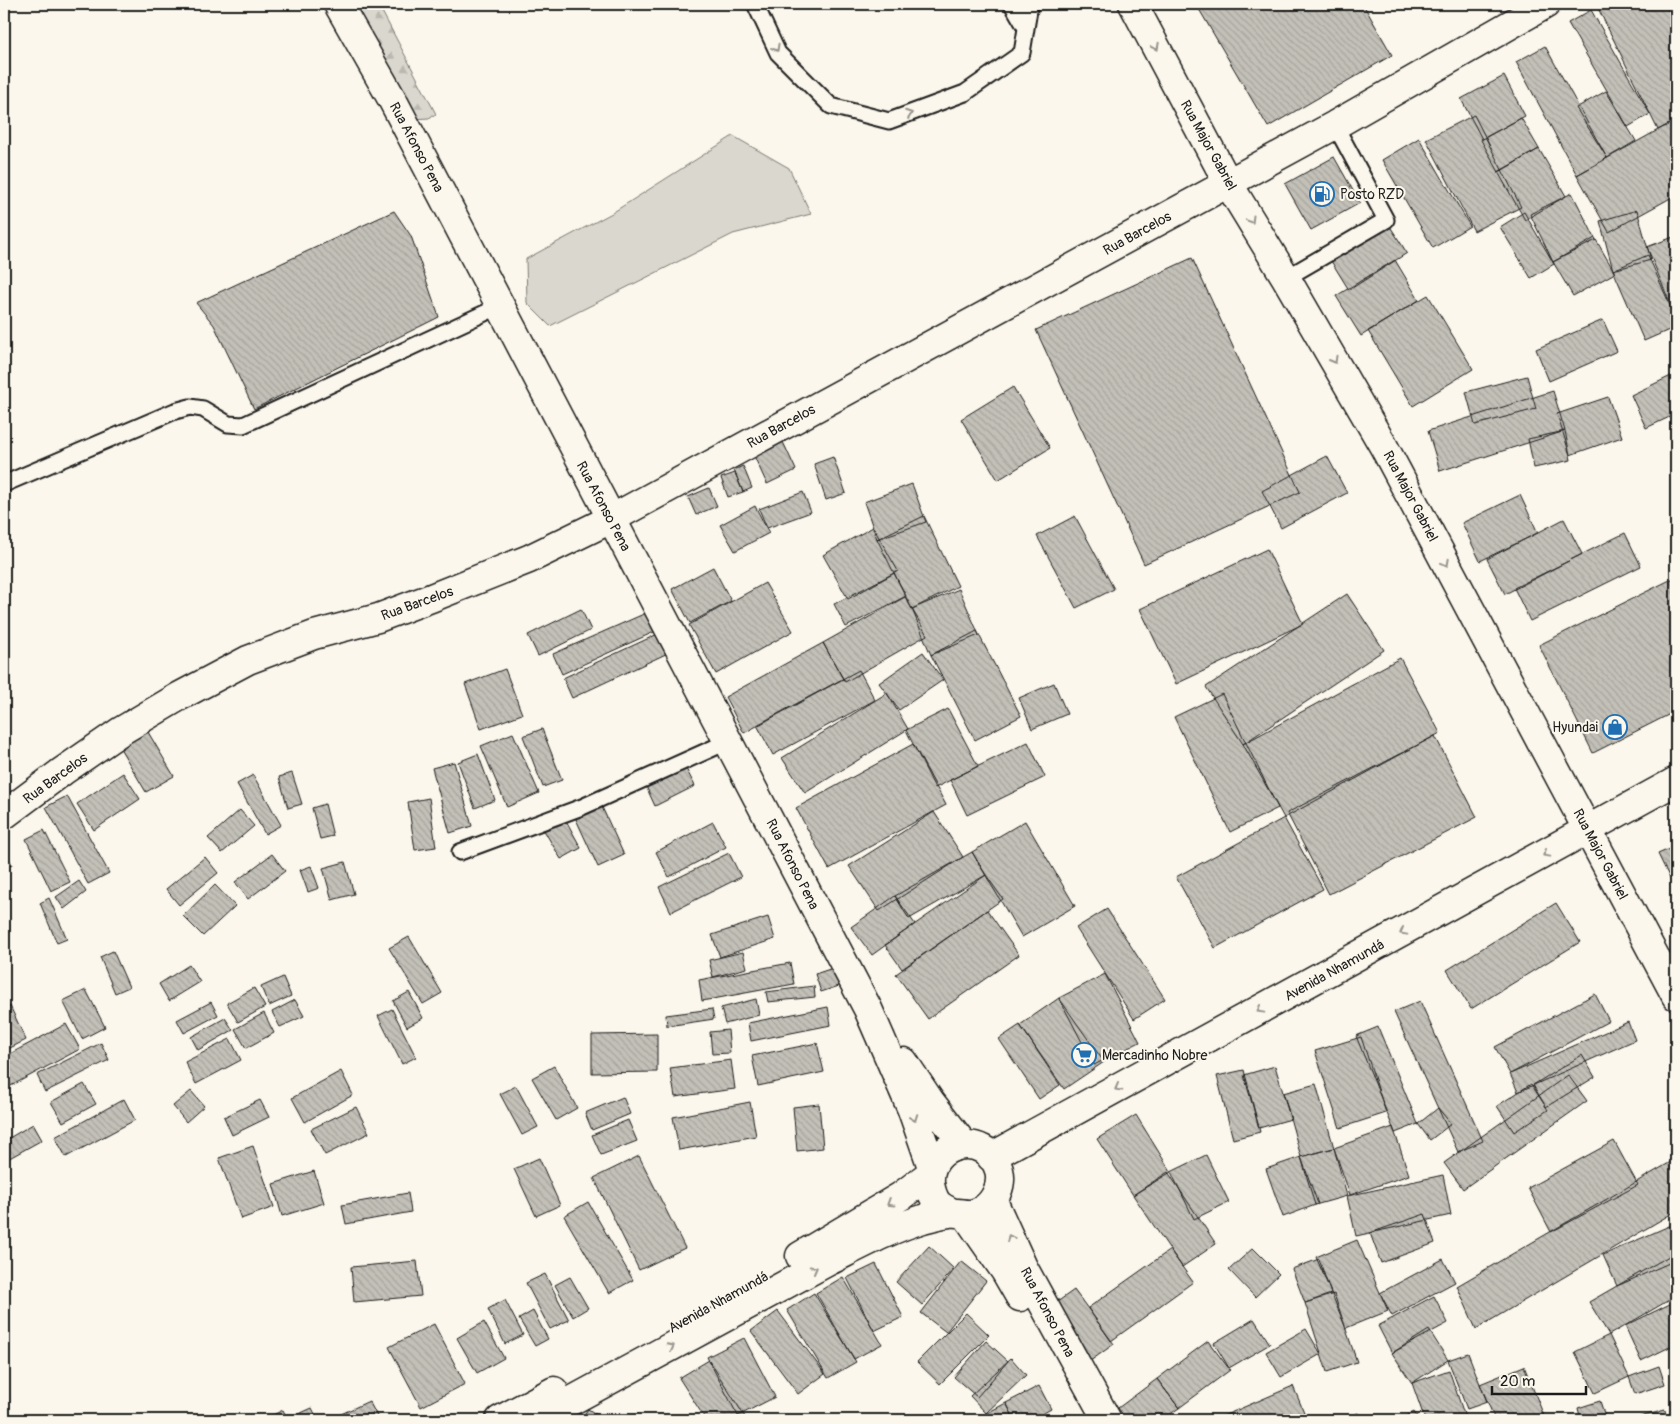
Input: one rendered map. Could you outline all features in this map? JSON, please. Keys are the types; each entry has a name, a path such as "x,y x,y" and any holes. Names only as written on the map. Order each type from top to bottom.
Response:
{"street":[{"name":"Rua Afonso Pena","path":"338,4 392,99 868,1009 912,1110 931,1170"},
{"name":"Rua Major Gabriel","path":"1133,4 1228,183 1286,278 1384,447 1676,996"},
{"name":"Rua Barcelos","path":"6,808 121,731 180,696 248,660 314,635 378,618 431,598 529,559 611,519 1335,125 1546,4"},
{"name":"Avenida Nhamundá","path":"991,1157 1676,781"},
{"name":"Rua Afonso Pena","path":"868,1009 930,1101 964,1145"},
{"path":"954,1146 974,1146 984,1150 991,1157 999,1171 999,1186 993,1201 981,1211 958,1214 938,1204 931,1190 931,1170 937,1158 944,1151 954,1146"},
{"name":"Avenida Nhamundá","path":"500,1420 818,1246 901,1196 931,1170"},
{"name":"Rua Afonso Pena","path":"993,1201 1088,1420"},
{"name":"Rua Afonso Pena","path":"958,1214 1005,1271 1107,1420"},
{"name":"Avenida Nhamundá","path":"536,1420 844,1253 922,1220 958,1214"}],"lane":[{"path":"755,4 778,53 831,106 889,121 965,93 1022,53 1030,4"},
{"path":"1012,4 1026,28"},
{"path":"1286,278 1386,220 1335,125"},
{"path":"4,484 175,411 190,407 203,409 228,424 243,425 500,306"},
{"path":"460,852 582,807 729,741"}],"green space":[{"path":"347,4 378,4 436,114 429,118 412,119"},
{"path":"733,136 789,168 811,214 733,234 550,326 527,303 526,259 612,213"}],"building":[{"path":"1196,4 1363,4 1392,55 1268,127"},
{"path":"1596,4 1666,4 1676,24 1676,121 1658,130"},
{"path":"1666,4 1676,4 1676,21"},
{"path":"1591,10 1650,114 1628,127 1568,23"},
{"path":"1545,46 1607,158 1577,175 1516,62"},
{"path":"1504,76 1525,116 1482,139 1461,99"},
{"path":"1606,91 1636,141 1607,158 1576,108"},
{"path":"1474,115 1521,207 1474,231 1426,139"},
{"path":"1521,118 1539,149 1499,172 1481,140"},
{"path":"1676,120 1676,195 1609,232 1577,175"},
{"path":"1419,138 1470,226 1433,248 1382,160"},
{"path":"1539,149 1566,196 1525,220 1498,172"},
{"name":"Posto RZD","path":"1334,157 1360,203 1311,230 1285,184"},
{"path":"1572,193 1596,240 1553,262 1530,214"},
{"path":"1637,210 1651,260 1613,270 1600,221"},
{"path":"394,211 411,236 439,317 254,409 214,325 196,303"},
{"path":"1524,212 1554,264 1531,278 1500,227"},
{"path":"1386,220 1407,253 1349,290 1328,256"},
{"path":"1676,236 1676,318 1647,247"},
{"path":"1595,238 1615,273 1573,296 1553,262"},
{"path":"1648,255 1676,319 1676,327 1644,341 1613,270"},
{"path":"1192,258 1300,492 1144,564 1036,330"},
{"path":"1395,260 1419,300 1361,336 1336,296"},
{"path":"1428,295 1473,369 1413,406 1368,331"},
{"path":"1603,320 1617,351 1549,381 1536,349"},
{"path":"1527,376 1536,409 1475,425 1466,392"},
{"path":"1671,376 1676,386 1676,414 1646,428 1631,395"},
{"path":"1013,387 1050,448 998,480 961,419"},
{"path":"1553,391 1565,431 1440,471 1428,431"},
{"path":"1608,397 1622,437 1570,455 1557,414"},
{"path":"1565,431 1571,460 1534,468 1528,439"},
{"path":"783,442 796,470 767,484 754,456"},
{"path":"1327,456 1347,493 1281,528 1262,491"},
{"path":"833,457 846,493 826,500 814,464"},
{"path":"743,466 752,488 743,492 734,470"},
{"path":"735,473 743,492 728,497 721,478"},
{"path":"912,484 926,522 877,539 864,502"},
{"path":"709,488 717,506 696,515 688,497"},
{"path":"803,492 811,512 767,528 759,509"},
{"path":"1520,495 1538,533 1480,561 1462,523"},
{"path":"755,506 769,533 735,551 720,525"},
{"path":"924,516 958,586 912,609 877,539"},
{"path":"1075,516 1114,589 1076,608 1037,536"},
{"path":"1564,519 1582,554 1505,594 1487,559"},
{"path":"873,527 898,571 848,599 823,555"},
{"path":"1625,533 1641,566 1530,621 1514,588"},
{"path":"1267,549 1303,624 1176,684 1140,609"},
{"path":"713,567 731,601 690,623 672,589"},
{"path":"894,573 906,596 846,627 834,604"},
{"path":"1676,577 1676,711 1593,753 1539,645"},
{"path":"765,583 793,631 716,674 689,625"},
{"path":"959,589 979,635 931,655 912,609"},
{"path":"1347,594 1384,650 1243,744 1206,687"},
{"path":"905,597 927,635 845,682 823,643"},
{"path":"581,609 591,630 538,656 528,635"},
{"path":"646,613 654,632 562,674 553,654"},
{"path":"977,631 1021,716 975,740 931,655"},
{"path":"660,633 670,652 572,698 563,678"},
{"path":"823,643 843,679 744,733 725,697"},
{"path":"923,652 943,680 899,710 879,683"},
{"path":"1400,658 1440,733 1284,818 1243,744"},
{"path":"505,669 522,714 481,729 465,684"},
{"path":"859,670 875,700 773,755 757,725"},
{"path":"1054,683 1067,714 1032,729 1019,698"},
{"path":"887,693 908,729 805,793 782,758"},
{"path":"1222,694 1278,808 1230,832 1174,717"},
{"path":"948,709 978,766 935,788 906,730"},
{"path":"145,727 174,776 146,792 117,743"},
{"path":"542,729 562,780 543,787 523,736"},
{"path":"513,733 539,793 507,807 481,746"},
{"path":"1435,736 1477,817 1329,894 1287,813"},
{"path":"1028,742 1045,777 967,815 950,780"},
{"path":"913,744 946,805 829,869 796,808"},
{"path":"478,754 495,800 475,808 458,762"},
{"path":"454,762 472,826 450,833 432,768"},
{"path":"683,763 695,786 655,806 644,782"},
{"path":"123,773 140,799 94,830 77,804"},
{"path":"292,773 302,804 288,808 279,777"},
{"path":"253,775 281,825 265,834 237,784"},
{"path":"67,796 109,873 88,884 46,807"},
{"path":"429,798 436,847 415,850 408,802"},
{"path":"325,804 333,836 320,839 312,808"},
{"path":"601,805 624,855 598,867 575,817"},
{"path":"240,810 254,826 222,853 208,838"},
{"path":"934,812 963,857 879,911 849,866"},
{"path":"563,815 581,848 561,859 542,827"},
{"path":"1284,818 1323,889 1215,948 1176,877"},
{"path":"1025,821 1075,906 1022,937 972,852"},
{"path":"713,822 726,847 669,877 656,852"},
{"path":"44,830 70,882 51,891 26,839"},
{"path":"1676,846 1676,891 1658,854"},
{"path":"4,847 12,865 4,868"},
{"path":"972,852 986,875 909,919 895,896"},
{"path":"729,853 741,877 671,912 659,887"},
{"path":"272,854 285,871 248,899 235,882"},
{"path":"205,857 218,873 179,905 166,889"},
{"path":"345,862 354,894 332,900 323,868"},
{"path":"311,866 319,888 308,892 300,870"},
{"path":"986,875 1003,899 902,969 885,945"},
{"path":"79,881 86,892 64,909 56,897"},
{"path":"215,885 235,906 203,936 183,916"},
{"path":"895,896 915,924 872,955 851,927"},
{"path":"49,898 67,939 57,943 40,903"},
{"path":"1556,903 1580,942 1471,1009 1447,970"},
{"path":"1107,909 1165,999 1134,1019 1076,928"},
{"path":"987,910 1019,955 928,1019 896,974"},
{"path":"768,917 775,939 720,957 712,935"},
{"path":"409,937 442,993 423,1004 389,948"},
{"path":"113,951 129,987 115,993 100,957"},
{"path":"743,952 747,968 713,977 709,960"},
{"path":"790,963 794,984 702,1001 699,980"},
{"path":"189,965 200,982 169,1001 159,984"},
{"path":"836,967 842,985 821,992 815,974"},
{"path":"1105,974 1140,1042 1094,1065 1059,998"},
{"path":"283,977 291,996 269,1006 261,987"},
{"path":"814,986 815,997 768,1002 766,992"},
{"path":"254,988 265,1007 238,1022 227,1003"},
{"path":"86,990 105,1027 82,1039 63,1001"},
{"path":"409,992 423,1018 407,1027 393,1001"},
{"path":"1595,994 1609,1021 1510,1074 1495,1047"},
{"path":"1059,998 1104,1062 1064,1089 1020,1025"},
{"path":"756,999 759,1015 725,1024 721,1008"},
{"path":"295,1000 304,1016 280,1027 272,1012"},
{"path":"1420,1001 1483,1141 1458,1152 1394,1012"},
{"path":"211,1002 218,1015 184,1033 177,1020"},
{"path":"10,1006 26,1040 4,1051 4,1009"},
{"path":"828,1007 831,1025 751,1041 748,1023"},
{"path":"392,1009 416,1057 402,1064 378,1016"},
{"path":"712,1009 714,1019 667,1026 666,1015"},
{"path":"264,1013 274,1033 246,1048 235,1029"},
{"path":"225,1018 233,1030 198,1050 191,1037"},
{"path":"1628,1022 1635,1040 1518,1092 1510,1074"},
{"path":"66,1024 80,1049 5,1089 4,1057"},
{"path":"1020,1025 1060,1085 1039,1099 999,1039"},
{"path":"1378,1027 1418,1124 1395,1133 1356,1036"},
{"path":"728,1030 730,1053 712,1054 710,1032"},
{"path":"657,1034 657,1072 592,1073 592,1035"},
{"path":"1361,1037 1386,1113 1340,1128 1315,1051"},
{"path":"230,1039 241,1060 196,1084 185,1062"},
{"path":"101,1043 109,1060 45,1092 37,1075"},
{"path":"817,1043 824,1072 758,1086 752,1056"},
{"path":"1582,1055 1595,1077 1546,1107 1533,1085"},
{"path":"731,1060 735,1089 675,1097 670,1068"},
{"path":"554,1066 577,1108 556,1120 532,1078"},
{"path":"1275,1066 1291,1119 1259,1128 1244,1075"},
{"path":"1244,1070 1260,1132 1233,1139 1217,1076"},
{"path":"341,1071 353,1095 305,1122 292,1098"},
{"path":"1568,1075 1587,1101 1463,1189 1444,1163"},
{"path":"84,1084 96,1104 63,1122 51,1102"},
{"path":"1316,1084 1334,1148 1301,1157 1283,1093"},
{"path":"1531,1084 1548,1110 1514,1132 1497,1106"},
{"path":"516,1086 538,1127 522,1135 500,1094"},
{"path":"191,1091 204,1106 186,1122 173,1106"},
{"path":"623,1097 630,1114 592,1130 585,1113"},
{"path":"124,1099 135,1120 66,1157 55,1137"},
{"path":"260,1100 269,1117 232,1135 224,1117"},
{"path":"750,1102 756,1136 679,1150 673,1117"},
{"path":"819,1104 823,1148 797,1151 793,1107"},
{"path":"356,1107 369,1133 325,1155 311,1129"},
{"path":"1438,1108 1451,1124 1430,1140 1418,1124"},
{"path":"1136,1115 1171,1172 1133,1195 1097,1139"},
{"path":"628,1120 637,1141 601,1155 592,1135"},
{"path":"33,1124 42,1140 4,1161 4,1141"},
{"path":"1393,1127 1409,1175 1350,1195 1334,1148"},
{"path":"1614,1141 1638,1185 1551,1232 1528,1188"},
{"path":"253,1146 274,1207 241,1219 219,1158"},
{"path":"1334,1148 1347,1196 1315,1205 1301,1157"},
{"path":"1206,1155 1229,1202 1194,1219 1171,1172"},
{"path":"639,1156 685,1248 639,1270 594,1178"},
{"path":"1301,1157 1318,1204 1283,1217 1266,1169"},
{"path":"539,1158 560,1205 536,1216 514,1169"},
{"path":"1676,1159 1676,1211 1476,1329 1457,1286"},
{"path":"314,1171 324,1203 282,1216 273,1184"},
{"path":"1168,1172 1216,1244 1182,1267 1133,1195"},
{"path":"1443,1175 1451,1215 1356,1236 1347,1196"},
{"path":"408,1193 411,1212 346,1224 342,1205"},
{"path":"588,1202 633,1280 609,1293 564,1216"},
{"path":"1425,1214 1435,1243 1381,1263 1370,1233"},
{"path":"1676,1223 1676,1260 1617,1286 1603,1255"},
{"path":"1357,1240 1388,1311 1346,1328 1316,1257"},
{"path":"929,1246 954,1269 922,1305 896,1282"},
{"path":"1253,1248 1279,1274 1255,1297 1229,1270"},
{"path":"1170,1250 1193,1282 1111,1341 1088,1308"},
{"path":"1676,1252 1676,1296 1609,1335 1589,1302"},
{"path":"1319,1259 1331,1294 1305,1303 1292,1269"},
{"path":"1443,1259 1455,1282 1392,1316 1380,1293"},
{"path":"417,1261 421,1296 354,1302 351,1267"},
{"path":"961,1261 986,1281 946,1332 921,1313"},
{"path":"876,1264 903,1317 874,1331 847,1278"},
{"path":"545,1274 569,1320 550,1329 526,1283"},
{"path":"570,1277 588,1308 573,1317 555,1285"},
{"path":"843,1277 882,1344 854,1359 816,1293"},
{"path":"1074,1290 1114,1344 1086,1364 1046,1310"},
{"path":"814,1293 856,1362 828,1378 787,1310"},
{"path":"1334,1294 1357,1362 1327,1372 1305,1303"},
{"path":"1434,1296 1448,1323 1392,1353 1378,1326"},
{"path":"505,1300 523,1335 505,1344 488,1309"},
{"path":"1676,1301 1676,1344 1641,1361 1625,1326"},
{"path":"533,1311 548,1339 535,1346 519,1319"},
{"path":"778,1311 825,1374 798,1394 751,1331"},
{"path":"966,1313 989,1335 940,1384 917,1362"},
{"path":"1254,1319 1270,1344 1229,1368 1214,1343"},
{"path":"484,1322 504,1358 477,1373 457,1338"},
{"path":"434,1324 465,1384 421,1407 389,1347"},
{"path":"1306,1329 1321,1354 1281,1377 1266,1352"},
{"path":"1429,1330 1448,1360 1412,1383 1392,1353"},
{"path":"1609,1335 1629,1377 1595,1393 1575,1352"},
{"path":"744,1338 775,1397 738,1416 707,1357"},
{"path":"986,1341 1008,1361 977,1397 954,1377"},
{"path":"1208,1341 1230,1370 1179,1408 1157,1379"},
{"path":"1468,1353 1487,1402 1467,1409 1448,1360"},
{"path":"1011,1358 1026,1375 986,1413 970,1396"},
{"path":"709,1360 747,1420 706,1420 679,1378"},
{"path":"1524,1366 1544,1416 1534,1420 1495,1420 1480,1384"},
{"path":"1659,1366 1665,1384 1635,1394 1629,1377"},
{"path":"1449,1370 1466,1420 1425,1420 1412,1383"},
{"path":"1157,1379 1179,1408 1162,1420 1127,1420 1118,1408"},
{"path":"1039,1386 1051,1409 1031,1420 1015,1420 1006,1403"},
{"path":"1293,1386 1306,1417 1298,1420 1214,1420"},
{"path":"369,1401 379,1420 342,1420 339,1415"},
{"path":"1600,1401 1606,1420 1581,1420 1578,1408"},
{"path":"1006,1403 1015,1420 974,1420"},
{"path":"312,1408 318,1420 292,1420 290,1418"},
{"path":"588,1409 605,1420 580,1420"},
{"path":"283,1410 288,1420 273,1420 271,1416"},
{"path":"1665,1410 1667,1420 1641,1420 1640,1417"},
{"path":"1414,1412 1419,1420 1399,1420"},
{"path":"1358,1413 1361,1420 1343,1420"}],"place":[{"name":"Posto RZD","path":"1322,194"},
{"name":"Hyundai","path":"1615,727"},
{"name":"Mercadinho Nobre","path":"1084,1055"}]}
